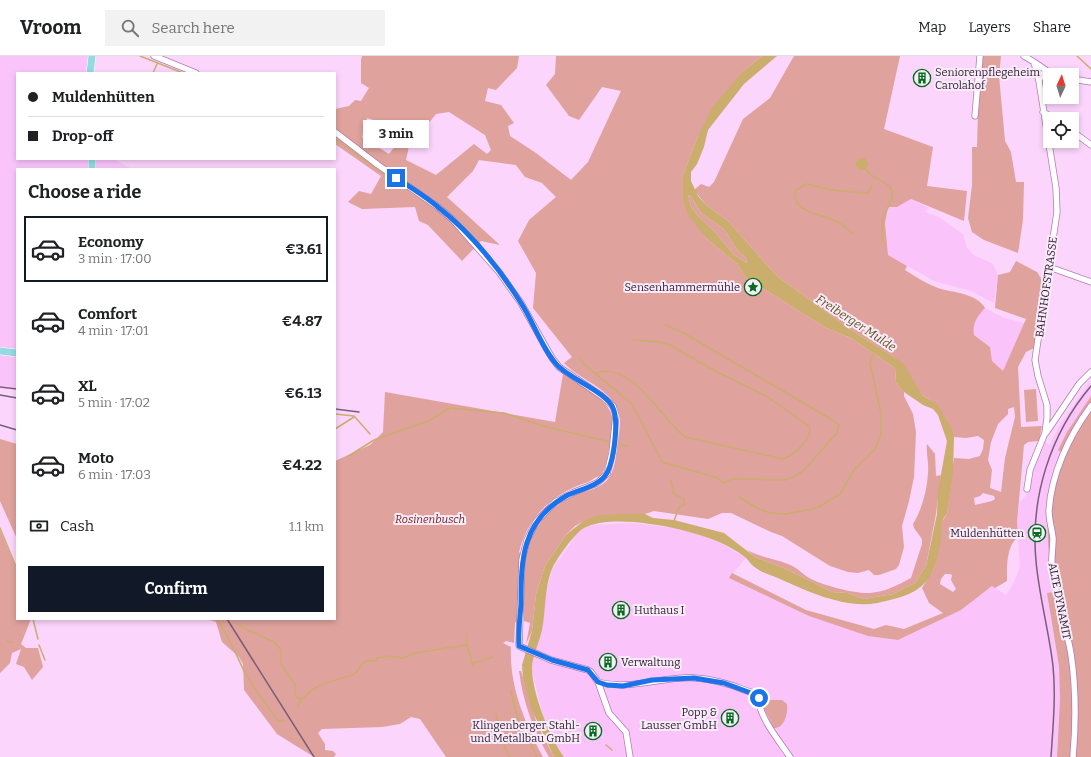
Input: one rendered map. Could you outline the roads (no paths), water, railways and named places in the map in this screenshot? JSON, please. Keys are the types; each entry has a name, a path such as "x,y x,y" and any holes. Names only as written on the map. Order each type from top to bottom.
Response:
{"main road":[{"path":"90,72 92,56"},
{"path":"0,351 16,353"}],"street":[{"path":"154,56 194,72"},
{"path":"975,116 980,56"},
{"path":"1024,56 1043,68"},
{"name":"BAHNHOFSTRASSE","path":"1034,62 1039,81 1043,112"},
{"path":"1039,81 1043,74"},
{"path":"1079,80 1091,82"},
{"path":"336,133 378,165 438,207 452,219 499,272 521,303 556,362 613,406 616,415 611,459 607,474 597,483 555,502 536,522 527,540 522,560 519,646 542,656 588,670 598,682 609,713 626,732 630,757"},
{"path":"1079,137 1091,145"},
{"name":"BAHNHOFSTRASSE","path":"1027,489 1030,470 1045,433 1047,405 1038,376 1035,360 1057,212 1056,188 1049,148"},
{"path":"1049,267 1091,282"},
{"path":"1045,433 1079,384 1091,372"},
{"name":"ALTE DYNAMIT","path":"1073,757 1075,720 1074,676 1065,623 1052,569 1053,538 1049,511 1055,480 1062,459 1077,428 1091,406"},
{"path":"598,682 623,686 652,680 694,678 724,683 751,693 764,693 759,698 759,704 768,724 790,757"}],"waterway":[{"path":"140,56 180,72"},
{"path":"1077,56 1091,69"},
{"path":"153,72 157,64"},
{"path":"336,140 397,183"},
{"path":"866,169 871,175 889,186 892,194 892,198 883,220 883,242"},
{"path":"852,233 837,222 812,213 801,207 795,197 796,190 807,184 831,190 868,193 872,185"},
{"path":"579,357 585,365 632,404 662,462 718,478 723,483 732,479 785,480 794,477 803,471 837,433 839,425 831,419 682,332 665,325"},
{"path":"596,373 609,371 622,375 634,383 685,437 783,459 802,446 806,440 810,430 809,426 766,396 715,371 670,345 660,342 633,340"},
{"path":"739,497 757,508 770,513 786,514 817,508 840,494 854,470 875,449 881,435 881,413 870,363 874,352"},
{"path":"347,457 374,440 428,421 450,408 504,413 543,426 610,442"},
{"path":"336,414 354,416 370,434"},
{"path":"336,428 354,417"},
{"path":"619,444 627,446"},
{"path":"671,481 674,494 684,499 684,505 679,507 674,521"},
{"path":"0,528 16,567"},
{"path":"33,620 38,639"},
{"path":"218,621 252,684 278,721 284,721"},
{"path":"240,624 241,627 274,642 281,650 281,664 295,685 295,696 301,700 311,691 320,686 354,674 366,661 376,661 377,658 389,656 403,658 415,653 467,645"},
{"path":"467,639 467,645 473,666"},
{"path":"39,645 45,660"},
{"path":"472,664 492,657"},
{"path":"511,691 518,719 537,757"},
{"path":"298,706 301,700"},
{"path":"496,714 505,748 510,757"},
{"path":"606,745 612,750"}],"railway":[{"path":"1051,757 1054,712 1054,677 1036,561 1036,514 1046,468 1054,446 1064,425 1091,386"},
{"path":"0,387 16,389"},
{"path":"0,395 16,398"},
{"path":"336,409 359,412"},
{"path":"0,425 16,430"},
{"path":"228,620 314,757"}],"place":[{"name":"Seniorenpflegeheim Carolahof","path":"922,78"},
{"name":"Sensenhammermühle","path":"753,287"},
{"name":"Muldenhütten","path":"1037,533"},
{"name":"Huthaus I","path":"621,610"},
{"name":"Verwaltung","path":"608,662"},
{"name":"Popp & Lausser GmbH","path":"730,718"},
{"name":"Klingenberger Stahl- und Metallbau GmbH","path":"593,731"}],"water label":[{"name":"Freiberger Mulde","path":"856,323"}],"park label":[{"name":"Rosinenbusch","path":"430,519"}]}
